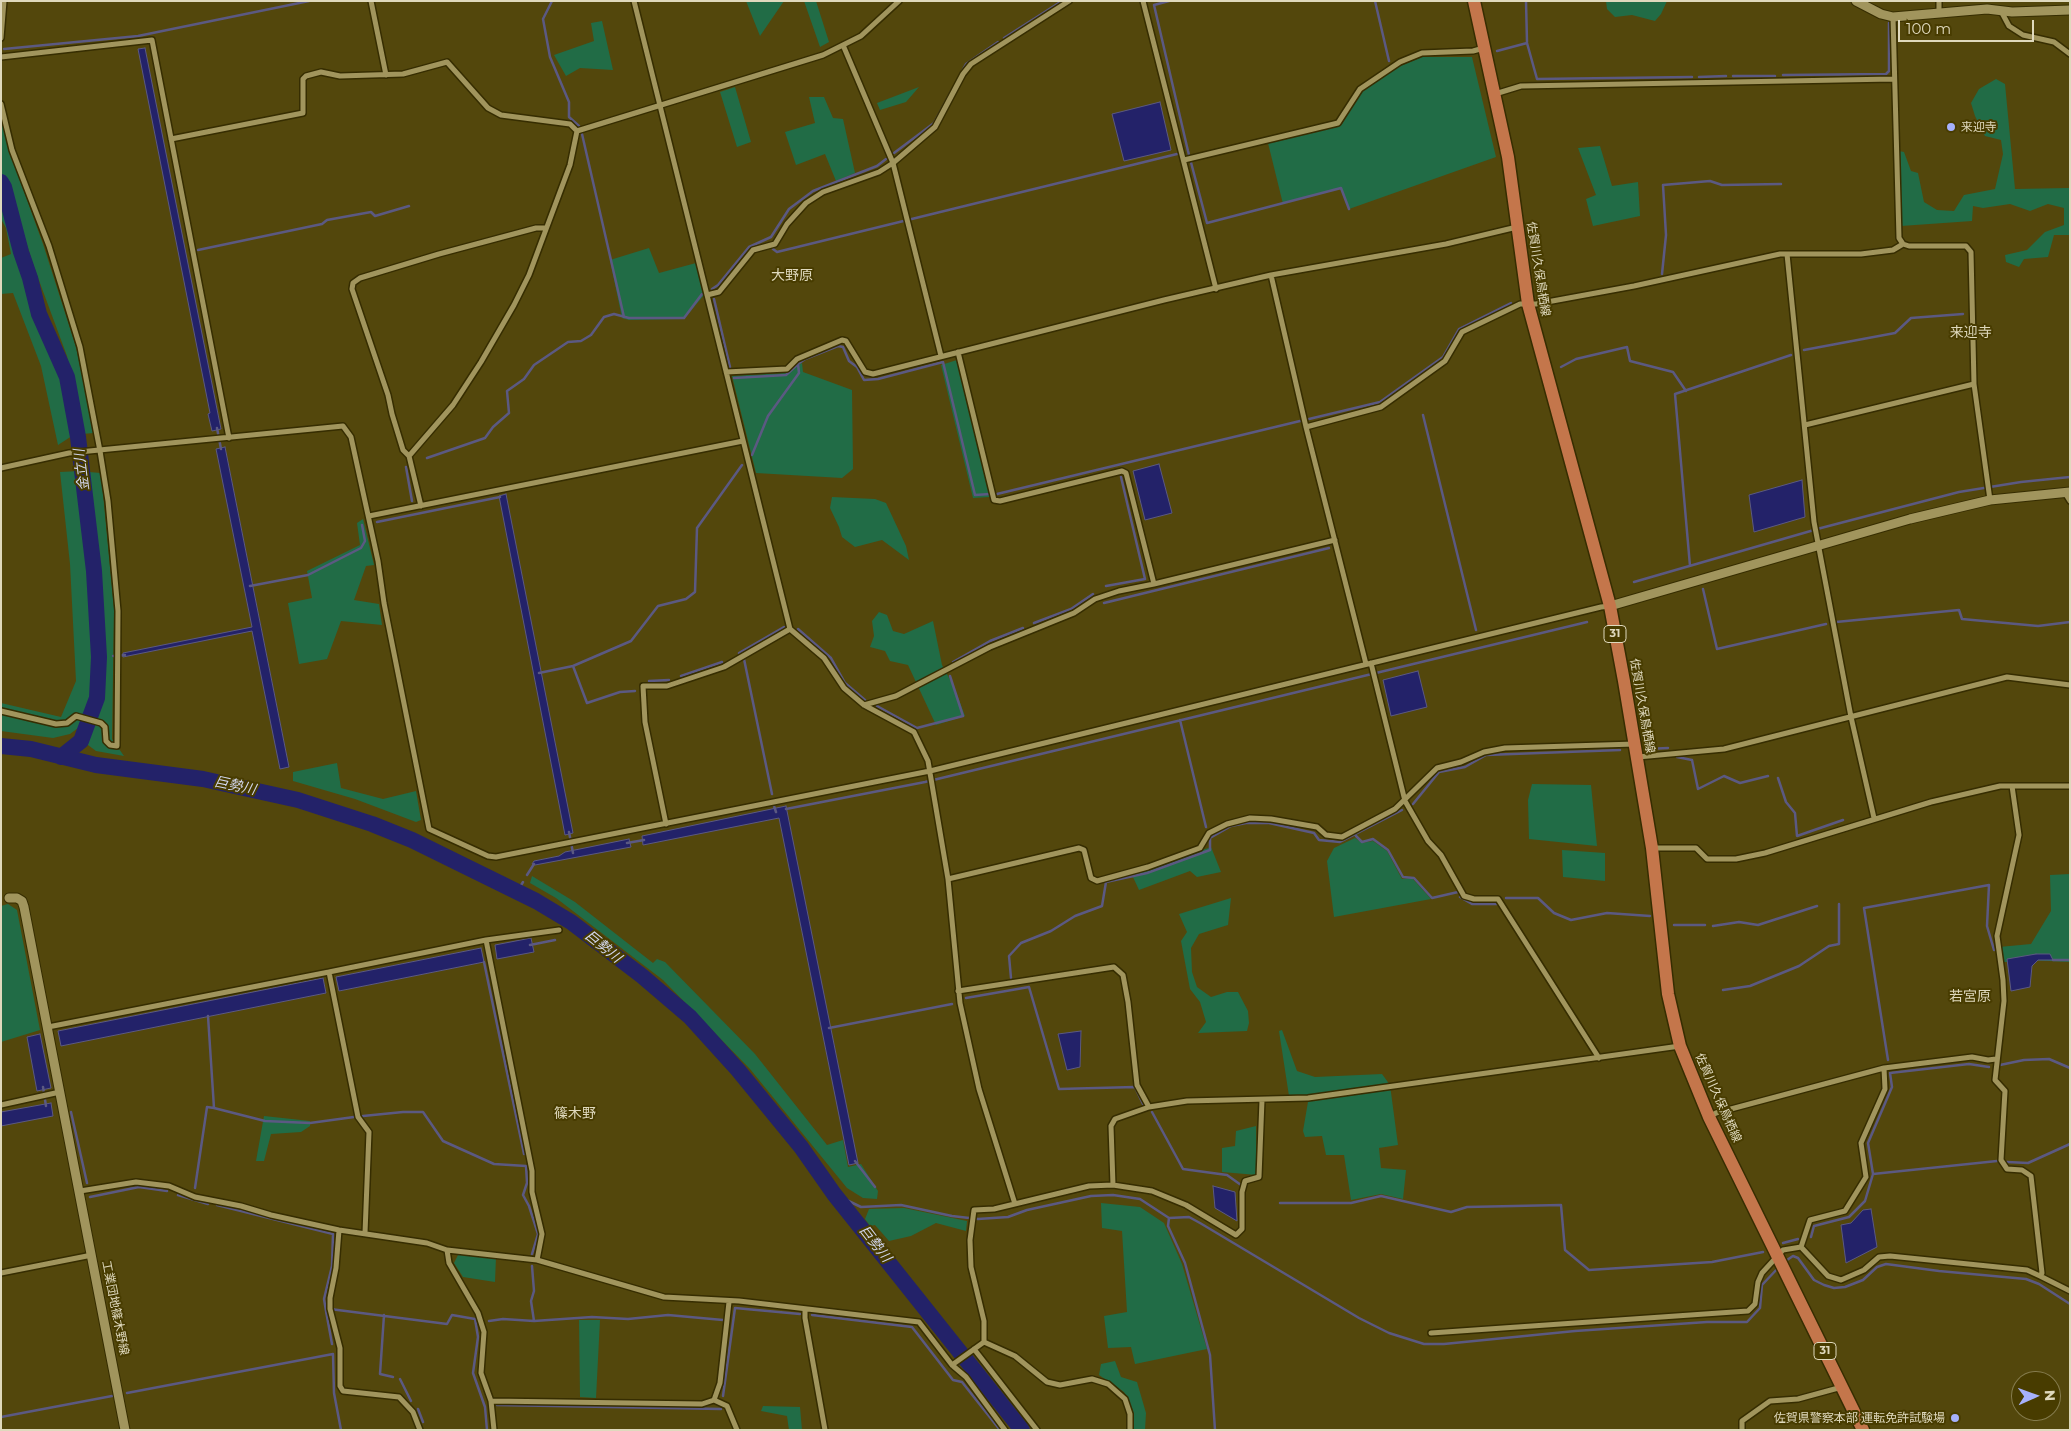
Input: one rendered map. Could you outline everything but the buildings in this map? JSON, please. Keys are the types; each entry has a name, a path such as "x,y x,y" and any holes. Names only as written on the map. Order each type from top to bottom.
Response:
{"main road":[{"name":"佐賀川久保鳥栖線","path":"1474,1 1508,157 1528,304 1610,606 1652,848 1668,994 1680,1046 1709,1117 1779,1256"},
{"name":"31","path":"1779,1256 1863,1430"}],"street":[{"path":"1,38 4,1"},
{"path":"372,1 386,75"},
{"path":"634,1 790,629 824,658 844,688 864,705 914,732 928,761 948,879 958,991 979,1089 1015,1204"},
{"path":"577,131 823,55 861,36 899,1"},
{"path":"707,295 719,292 754,250 775,244 787,224 806,203 823,192 879,172 893,163 935,127 963,74 971,64 1069,1"},
{"path":"1143,1 1185,159 1216,289"},
{"path":"1856,1 1893,17 1987,9 2001,11 2070,10"},
{"path":"1938,1 1939,13"},
{"path":"2001,11 2009,26 2024,36 2054,42 2070,54"},
{"path":"1893,17 1898,238 1903,244 1909,246 1966,246 1971,252 1974,384 1989,496"},
{"path":"1,57 152,40 229,438"},
{"path":"843,45 893,163 941,356"},
{"path":"1185,159 1338,123 1360,89 1400,62 1422,53 1473,51 1484,48"},
{"path":"171,138 303,113 303,80 306,76 321,72 340,76 403,74 447,62 488,108 501,115 570,124 577,131"},
{"path":"1494,94 1521,86 1893,79"},
{"path":"1,104 12,150 49,246 80,347 100,451 108,501 117,593 117,746 110,745 106,741 105,727 101,724 76,716 67,723 56,724 1,711"},
{"path":"409,456 453,404 481,362 529,275 570,165 577,131"},
{"path":"726,372 787,369 797,359 842,340 846,341 865,372 873,374 1271,275 1446,244 1518,227"},
{"path":"421,506 409,456 403,450 388,395 352,289 353,283 360,278 439,254 536,228 545,228"},
{"path":"1306,427 1381,407 1445,361 1462,332 1520,304 1536,304 1634,286 1780,254 1861,254 1893,250 1903,244"},
{"path":"1788,254 1814,522 1850,718 1874,818"},
{"path":"1271,275 1306,427 1405,801 1428,841 1441,854 1464,896 1474,899 1498,899 1600,1058"},
{"path":"958,352 994,500 1000,501 1122,471 1126,473 1154,584"},
{"path":"1805,425 1974,384"},
{"path":"1,468 69,453 342,426 351,437 378,561 384,603 429,830 488,856 496,857 930,771 1591,609 1610,606 1817,540 1910,519 1989,496 2068,495"},
{"path":"368,516 743,441"},
{"path":"864,705 896,696 990,647 1074,613 1095,599 1119,590 1154,584 1335,540"},
{"path":"666,824 645,722 643,686 667,686 724,666 790,629"},
{"path":"948,879 1079,848 1084,850 1091,878 1097,881 1148,867 1200,848 1209,833 1228,824 1250,818 1271,819 1317,827 1326,835 1342,837 1405,801 1437,768 1461,762 1484,752 1504,748 1724,749 2007,677 2070,685"},
{"path":"1652,848 1696,848 1707,859 1736,859 1766,853 1874,818 1931,802 2000,786 2070,786"},
{"path":"2012,786 2019,835 1997,936 2004,1001 1995,1080 2005,1091 2001,1160 2007,1169 2022,1170 2031,1176 2042,1273 2040,1276"},
{"name":"工業団地篠木野線","path":"5,899 17,898 22,901 24,907 125,1430"},
{"path":"48,1027 486,940 559,930"},
{"path":"486,940 532,1170 532,1192 542,1234 537,1260"},
{"path":"958,991 1114,966 1123,975 1128,1002 1137,1085 1149,1107"},
{"path":"329,972 358,1116 370,1132 365,1234"},
{"path":"1113,1185 1111,1126 1116,1119 1149,1107 1187,1101 1308,1098 1680,1046"},
{"path":"1709,1117 1716,1112 1884,1068 1972,1057 1988,1060 1996,1059"},
{"path":"1801,1247 1810,1220 1845,1212 1866,1177 1860,1142 1886,1089 1884,1068"},
{"path":"1,1105 60,1092"},
{"path":"984,1342 984,1321 971,1267 970,1240 974,1210 994,1209 1089,1186 1113,1185 1152,1191 1186,1205 1236,1235 1242,1229 1242,1192 1245,1181 1260,1178 1262,1100"},
{"path":"80,1191 136,1182 170,1186 194,1197 339,1230 427,1243 447,1250 537,1260 664,1297 805,1309 919,1322 952,1365 966,1377 1005,1430"},
{"path":"339,1230 330,1309 340,1348 340,1386 343,1391 399,1397 413,1412 420,1430"},
{"path":"1801,1247 1828,1276 1841,1280 1864,1270 1879,1257 1890,1256 2027,1270 2070,1291"},
{"path":"1431,1333 1748,1311 1755,1304 1758,1282 1762,1273 1783,1250 1801,1247"},
{"path":"447,1250 449,1263 478,1313 484,1332 482,1373 491,1401 494,1430"},
{"path":"1,1273 92,1255"},
{"path":"714,1400 720,1383 729,1302"},
{"path":"805,1309 825,1430"},
{"path":"952,1365 984,1342"},
{"path":"984,1342 1015,1356 1047,1382 1060,1385 1092,1379 1108,1384 1125,1399 1130,1414 1130,1430"},
{"path":"974,1350 1038,1430"},
{"path":"1742,1430 1742,1421 1770,1401 1798,1399 1842,1387"},
{"path":"491,1401 702,1404 714,1400 727,1406 737,1430"}],"green space":[{"path":"746,1 784,1 760,36"},
{"path":"804,1 816,1 829,42 820,47"},
{"path":"1606,1 1667,1 1661,14 1655,21 1632,15 1615,17 1607,9"},
{"path":"602,21 613,70 580,68 566,76 554,55 594,41 591,23"},
{"path":"1422,57 1472,57 1496,157 1349,209 1340,188 1283,204 1268,143 1342,124 1361,91 1400,66"},
{"path":"1996,79 2005,84 2015,189 2069,188 2070,190 2070,235 2054,235 2048,257 2024,259 2019,267 2006,262 2005,255 2027,250 2045,232 2064,225 2064,208 2048,204 2030,211 2010,204 1983,208 1973,206 1972,221 1901,226 1899,151 1904,152 1911,171 1918,173 1924,202 1937,210 1954,211 1964,195 1995,189 2003,154 2001,140 1985,136 1971,103 1979,89"},
{"path":"735,87 751,142 737,147 720,92"},
{"path":"919,87 906,102 880,110 877,103"},
{"path":"809,97 824,97 833,118 843,119 855,173 836,181 825,154 796,165 785,132 815,123"},
{"path":"1,116 10,153 43,244 76,347 94,433 82,434 67,356 34,267 7,182 1,174"},
{"path":"1600,146 1612,186 1638,182 1640,216 1593,226 1586,199 1596,195 1578,148"},
{"path":"1,191 9,225 42,332 63,377 75,434 58,445 41,366 13,293 1,294 1,258 11,254 6,228 1,219"},
{"path":"649,248 659,273 696,263 704,295 684,319 629,320 622,318 610,260"},
{"path":"957,360 990,497 973,498 941,365"},
{"path":"802,363 803,372 852,390 853,469 842,478 756,473 732,376 785,373"},
{"path":"80,471 91,573 94,657 93,692 82,725 70,734 53,738 1,731 1,703 61,717 76,681 70,564 60,472"},
{"path":"89,472 101,473 114,609 112,739 124,756 96,751 88,745 87,736 102,688 99,574"},
{"path":"832,497 875,499 886,503 906,546 909,560 882,540 855,547 842,537 830,508"},
{"path":"363,519 374,565 366,566 354,600 379,604 382,625 341,621 327,659 299,664 288,603 312,598 307,571 360,545 357,523"},
{"path":"879,612 887,615 893,631 904,634 933,621 942,665 955,689 965,716 936,725 908,665 890,661 885,651 870,647 874,636 872,621"},
{"path":"337,763 341,788 383,799 416,791 421,820 416,822 355,799 293,781 293,772"},
{"path":"1532,784 1591,785 1597,846 1529,839 1528,800"},
{"path":"1355,838 1362,843 1373,841 1387,851 1402,879 1412,878 1431,899 1334,917 1327,861 1334,848"},
{"path":"1211,847 1221,872 1197,877 1190,871 1139,890 1132,875"},
{"path":"1562,850 1605,853 1605,881 1563,877"},
{"path":"2070,874 2070,962 2007,959 2007,962 2001,962 1999,947 2031,944 2051,911 2050,875"},
{"path":"532,876 575,902 653,963 657,959 665,962 755,1054 827,1145 843,1140 848,1167 861,1164 878,1191 877,1199 863,1198 847,1188 750,1069 663,980 556,898 530,883"},
{"path":"1231,898 1228,925 1199,934 1191,948 1192,972 1197,987 1211,997 1227,992 1238,992 1248,1011 1249,1023 1247,1031 1198,1033 1206,1022 1200,1002 1190,989 1181,941 1187,932 1179,914"},
{"path":"8,904 17,910 40,1030 1,1042 1,906"},
{"path":"1282,1030 1297,1071 1315,1077 1382,1074 1390,1085 1398,1145 1379,1148 1381,1168 1406,1170 1403,1199 1381,1194 1351,1200 1344,1155 1326,1155 1322,1136 1305,1137 1303,1131 1309,1096 1289,1096 1279,1031"},
{"path":"264,1116 310,1121 310,1126 301,1132 271,1134 264,1161 256,1161"},
{"path":"1256,1126 1257,1175 1222,1172 1222,1148 1235,1146 1236,1131"},
{"path":"1101,1203 1140,1207 1164,1223 1182,1264 1207,1349 1135,1364 1131,1347 1108,1348 1104,1316 1127,1312 1122,1231 1102,1228"},
{"path":"904,1208 967,1221 966,1231 936,1223 911,1236 889,1241 875,1225 870,1226 865,1219 869,1209"},
{"path":"459,1253 496,1257 495,1282 463,1277 454,1263"},
{"path":"579,1320 600,1320 596,1398 580,1397"},
{"path":"1115,1361 1121,1377 1137,1382 1146,1413 1145,1430 1134,1430 1133,1410 1124,1392 1099,1375 1101,1364"},
{"path":"763,1406 800,1407 802,1430 789,1430 787,1416 761,1411"}],"shaded area":[{"path":"145,48 221,429 212,431 138,49"},
{"path":"1160,102 1171,150 1124,161 1112,114"},
{"path":"225,447 289,767 280,769 252,631 123,657 123,653 252,627 216,449"},
{"path":"1159,464 1172,513 1145,520 1133,471"},
{"path":"1802,480 1805,517 1754,532 1749,495"},
{"path":"506,494 573,833 565,835 499,496"},
{"path":"1418,671 1427,707 1391,716 1383,680"},
{"path":"786,806 858,1163 849,1165 779,818 643,845 642,836"},
{"path":"629,839 631,847 532,864 534,861 559,856 565,852"},
{"path":"531,938 534,952 497,959 495,945"},
{"path":"481,948 484,962 339,991 336,977"},
{"path":"2036,954 2050,954 2053,960 2038,960 2032,966 2030,987 2011,991 2007,959"},
{"path":"323,978 326,993 61,1046 58,1031"},
{"path":"1081,1031 1080,1067 1067,1070 1058,1034"},
{"path":"40,1034 51,1088 37,1091 27,1037"},
{"path":"51,1103 53,1116 1,1126 1,1112"},
{"path":"1213,1186 1235,1192 1237,1221 1215,1208"},
{"path":"1871,1209 1877,1247 1846,1263 1841,1225 1851,1223 1863,1210"}],"waterway":[{"path":"4,49 138,36 309,1"},
{"path":"552,1 543,19 550,57 569,102 569,117 579,126"},
{"path":"1004,38 1062,1"},
{"path":"1169,1 1154,5 1207,223 1341,188 1349,209"},
{"path":"1375,1 1389,61"},
{"path":"1526,1 1527,42"},
{"path":"1783,75 1886,74 1889,71 1889,23"},
{"path":"961,73 966,64 998,42"},
{"path":"1497,51 1527,43 1537,79 1692,77"},
{"path":"1699,77 1726,76"},
{"path":"1733,76 1775,76"},
{"path":"894,153 934,123 953,88"},
{"path":"582,134 624,317"},
{"path":"773,249 777,252 1177,154"},
{"path":"712,289 718,285 749,247 771,237 789,209 813,191 877,166 886,159"},
{"path":"1662,274 1666,235 1663,185 1710,181 1722,185 1781,184"},
{"name":"金立川","path":"1,182 39,314 67,377 78,437 94,571 99,657 97,698 81,741 61,757"},
{"path":"198,250 322,224 327,220 371,212 375,216 409,206"},
{"path":"427,458 485,438 493,427 509,413 507,391 524,379 534,365 568,342 581,341 591,335 604,317 614,314 629,318 684,318 702,294"},
{"path":"714,299 730,367"},
{"path":"1309,419 1380,402 1443,357 1459,329 1511,303"},
{"path":"1804,350 1895,333 1911,318 1963,314"},
{"path":"752,455 768,416 799,373 798,364 805,359 838,346 843,347 849,361 857,367 864,380 878,379 943,362 975,495 990,494"},
{"path":"1561,367 1576,359 1627,347 1630,361 1673,372 1686,391"},
{"path":"1690,566 1675,394 1791,355"},
{"path":"734,378 786,375 798,364"},
{"path":"1423,415 1476,630"},
{"path":"997,494 1300,421"},
{"path":"217,428 221,449"},
{"path":"573,666 631,641 658,606 686,599 695,592 697,528 742,465"},
{"path":"406,467 412,501"},
{"path":"1106,586 1145,579 1121,477"},
{"path":"1634,582 1821,528 1959,492 2021,482 2070,477"},
{"path":"377,522 500,497"},
{"path":"250,586 308,575 361,548 365,541 362,525"},
{"path":"1104,603 1329,548"},
{"path":"1703,589 1717,649 1826,624"},
{"path":"1034,623 1071,609 1093,594"},
{"path":"1836,622 1959,610 1962,619 2038,626 2070,622"},
{"path":"786,809 925,782 1587,622"},
{"path":"739,653 784,627"},
{"path":"953,662 990,641 1023,628"},
{"path":"798,629 831,658 845,683 865,700"},
{"path":"113,656 125,655"},
{"name":"金立川","path":"99,657 105,657"},
{"path":"744,659 772,794"},
{"path":"681,676 722,662"},
{"path":"539,673 573,666 587,703 620,692 635,691"},
{"path":"877,706 917,728 963,716 950,676"},
{"path":"649,681 669,680"},
{"path":"1180,720 1206,827"},
{"name":"巨勢川","path":"1,746 31,749 96,765 203,779 298,800 372,824 412,840 536,901 571,922 642,976 690,1017 738,1070 801,1147 834,1194 1022,1430"},
{"path":"1647,749 1668,748"},
{"path":"1413,804 1439,772 1465,767 1486,755 1620,750"},
{"path":"1677,757 1692,760 1698,789 1724,776 1740,783 1768,776"},
{"path":"1778,778 1786,802 1795,813 1797,836 1843,820"},
{"path":"774,806 776,812"},
{"path":"1011,978 1009,956 1021,943 1051,931 1075,916 1102,906 1106,882 1147,873 1210,850 1210,838 1231,826 1246,823 1269,823 1314,833 1319,840 1340,842 1402,810"},
{"path":"569,832 573,853"},
{"path":"1356,836 1362,842 1373,839 1388,850 1403,877 1414,878 1432,898 1458,892"},
{"path":"627,843 644,840"},
{"path":"527,875 534,864"},
{"path":"517,892 523,882"},
{"path":"1888,1060 1864,908 1989,885 1987,926 1994,950"},
{"path":"1460,897 1472,904 1497,904"},
{"path":"1506,898 1538,898 1554,913 1571,920 1607,913 1650,916"},
{"path":"1723,990 1750,986 1799,966 1829,946 1839,944 1839,904"},
{"path":"1713,926 1739,922 1758,925 1817,906"},
{"path":"1674,925 1705,925"},
{"path":"530,945 555,940"},
{"path":"2053,960 2070,960"},
{"path":"484,962 524,1154"},
{"path":"966,998 1029,987 1059,1089 1135,1087 1144,1106"},
{"path":"829,1028 952,1004"},
{"path":"208,1016 214,1108 265,1121 310,1123 354,1117"},
{"path":"2000,1065 2024,1060 2049,1059 2070,1068"},
{"path":"1873,1174 1868,1143 1892,1087 1890,1073 1969,1064 1989,1067"},
{"path":"43,1087 46,1106"},
{"path":"195,1188 207,1107 214,1108"},
{"path":"71,1112 87,1183"},
{"path":"363,1116 423,1112 443,1141 494,1164 526,1166 527,1183 523,1195 529,1206 538,1234 532,1254"},
{"path":"1152,1112 1183,1169 1227,1175 1241,1185"},
{"path":"2007,1162 2028,1163 2070,1144"},
{"path":"855,1161 875,1187"},
{"path":"1811,1237 1814,1226 1849,1217 1865,1201 1873,1174 1997,1161"},
{"path":"90,1197 139,1187 167,1191"},
{"path":"834,1194 861,1207 901,1205 952,1216 978,1219 1008,1217 1027,1210 1091,1196 1113,1195 1140,1199 1169,1218 1189,1217 1359,1318 1389,1333 1424,1344 1444,1344 1575,1331 1707,1322 1747,1322 1760,1308 1762,1285 1778,1268"},
{"path":"178,1195 208,1204"},
{"path":"1280,1203 1351,1203 1381,1196 1451,1212 1467,1207 1561,1205 1565,1250 1589,1270 1712,1262 1763,1252"},
{"path":"217,1205 333,1234 332,1266 324,1299 326,1311"},
{"path":"1169,1218 1168,1226 1185,1263 1210,1355 1215,1430"},
{"path":"1783,1243 1798,1239"},
{"path":"1784,1262 1793,1256 1798,1258 1814,1280 1834,1288 1845,1287 1863,1280 1877,1267 1886,1264 2026,1279 2039,1284 2070,1304"},
{"path":"532,1266 534,1291 531,1301 534,1321"},
{"path":"723,1396 735,1308 800,1314"},
{"path":"332,1344 326,1311 330,1309 447,1324 452,1315 475,1319 478,1337 473,1373 485,1407 487,1430"},
{"path":"384,1315 380,1374 393,1377"},
{"path":"489,1321 503,1319 534,1321 592,1317 628,1319 668,1315 723,1320"},
{"path":"812,1315 912,1327 953,1380 962,1382 1000,1430"},
{"path":"127,1393 333,1354 334,1393 341,1430"},
{"path":"400,1379 411,1401"},
{"path":"1,1417 112,1396"},
{"path":"497,1405 721,1409"},
{"path":"418,1409 423,1422"}],"place":[{"name":"来迎寺","path":"1951,127"},
{"name":"佐賀県警察本部 運転免許試験場","path":"1955,1418"}],"district":[{"name":"大野原","path":"792,276"},
{"name":"来迎寺","path":"1971,333"},
{"name":"若宮原","path":"1970,997"},
{"name":"篠木野","path":"575,1114"}]}
